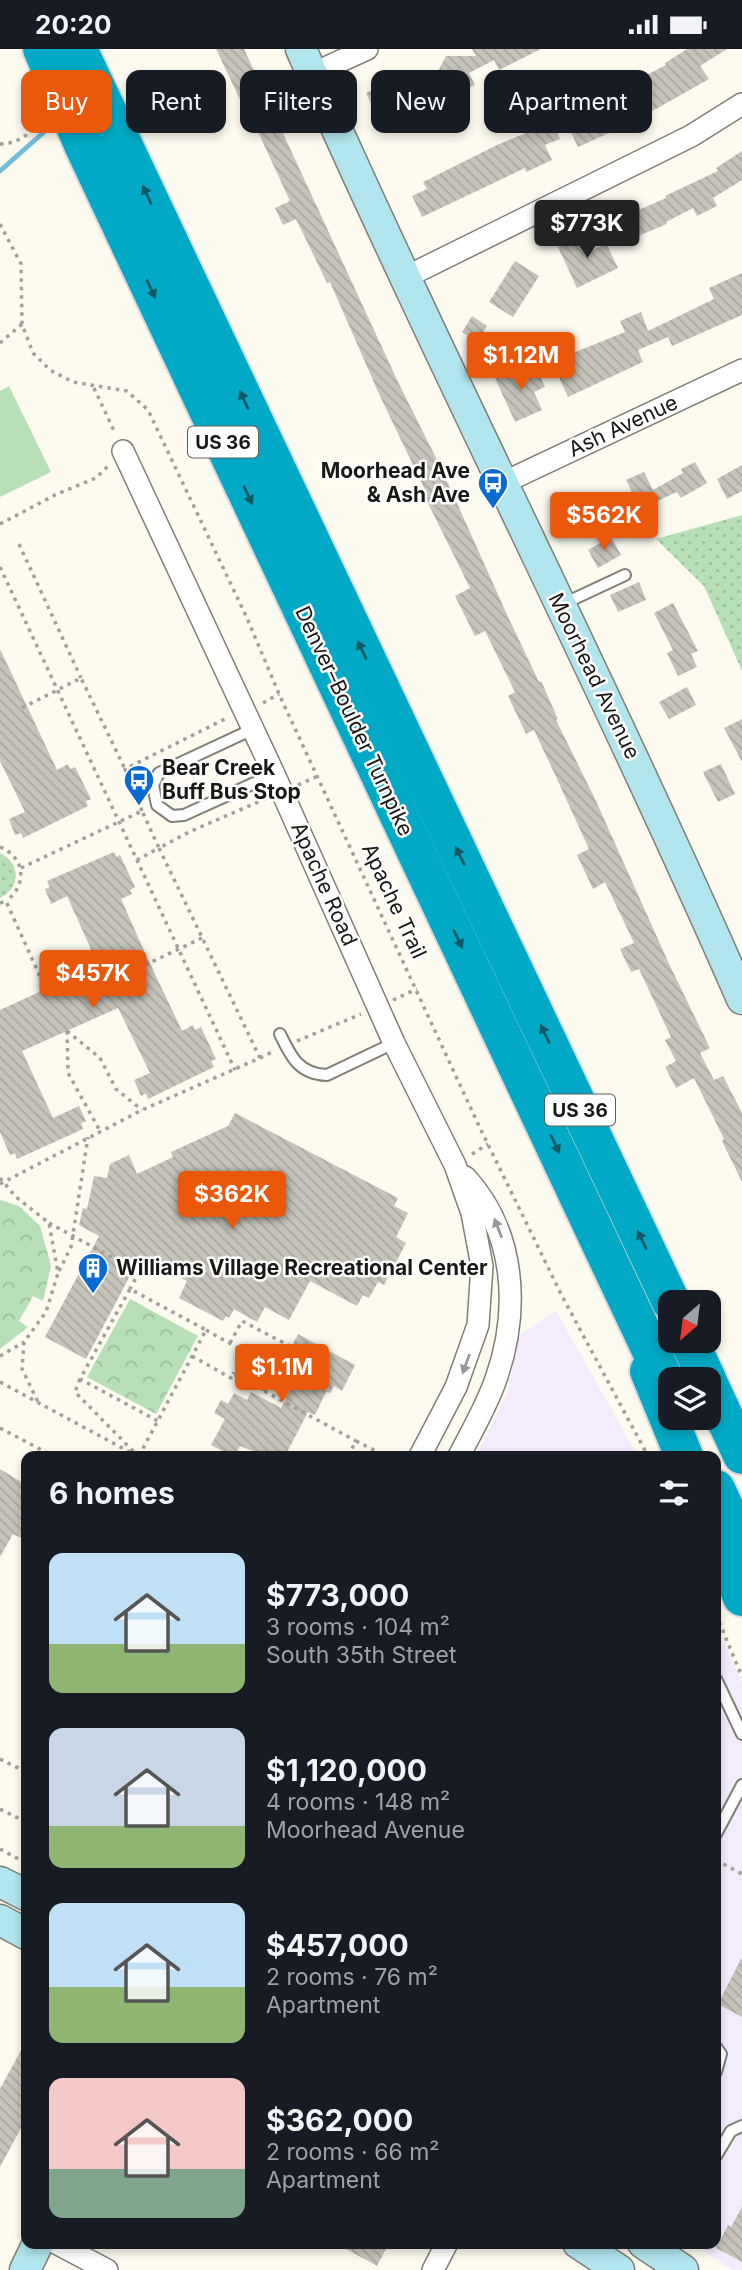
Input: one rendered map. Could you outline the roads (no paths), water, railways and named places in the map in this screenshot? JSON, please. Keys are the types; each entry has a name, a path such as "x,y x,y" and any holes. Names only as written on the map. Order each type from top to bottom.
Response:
{"highway":[{"name":"Denver–Boulder Turnpike","path":"42,49 96,171 659,1367"},
{"name":"Denver–Boulder Turnpike","path":"79,49 665,1290"},
{"path":"575,1187 682,1451"},
{"path":"721,1410 742,1455"},
{"path":"688,1430 698,1451"},
{"path":"721,1500 742,1545"},
{"path":"721,1545 742,1597"}],"street":[{"path":"307,62 367,49"},
{"name":"Moorhead Avenue","path":"307,62 670,835 742,999"},
{"path":"406,277 691,136 742,104"},
{"name":"Ash Avenue","path":"503,483 742,370"},
{"name":"Apache Road","path":"123,451 274,774 358,958 377,1007 455,1165 468,1201 483,1274 478,1325 464,1368 422,1451"},
{"name":"Apache Road","path":"455,1165 479,1191 499,1230 509,1264 510,1295 505,1344 497,1376 461,1451"},
{"path":"0,1882 21,1892"},
{"path":"0,1920 21,1931"},
{"path":"25,2270 34,2249"},
{"path":"67,2249 107,2270"},
{"path":"433,2270 444,2249"},
{"path":"587,2249 619,2270"}],"lane":[{"path":"560,605 625,575"},
{"path":"253,729 159,773 153,785 157,805 172,817 184,815 274,774"},
{"path":"280,1034 298,1065 315,1075 327,1075 394,1043"},
{"path":"721,1690 742,1734"},
{"path":"721,1825 742,1785"},
{"path":"721,2139 742,2126"}],"waterway":[{"path":"0,171 43,133"}],"place":[{"name":"Moorhead Ave & Ash Ave","path":"493,510"},
{"name":"Bear Creek Buff Bus Stop","path":"139,807"},
{"name":"Williams Village Recreational Center","path":"93,1295"}]}
